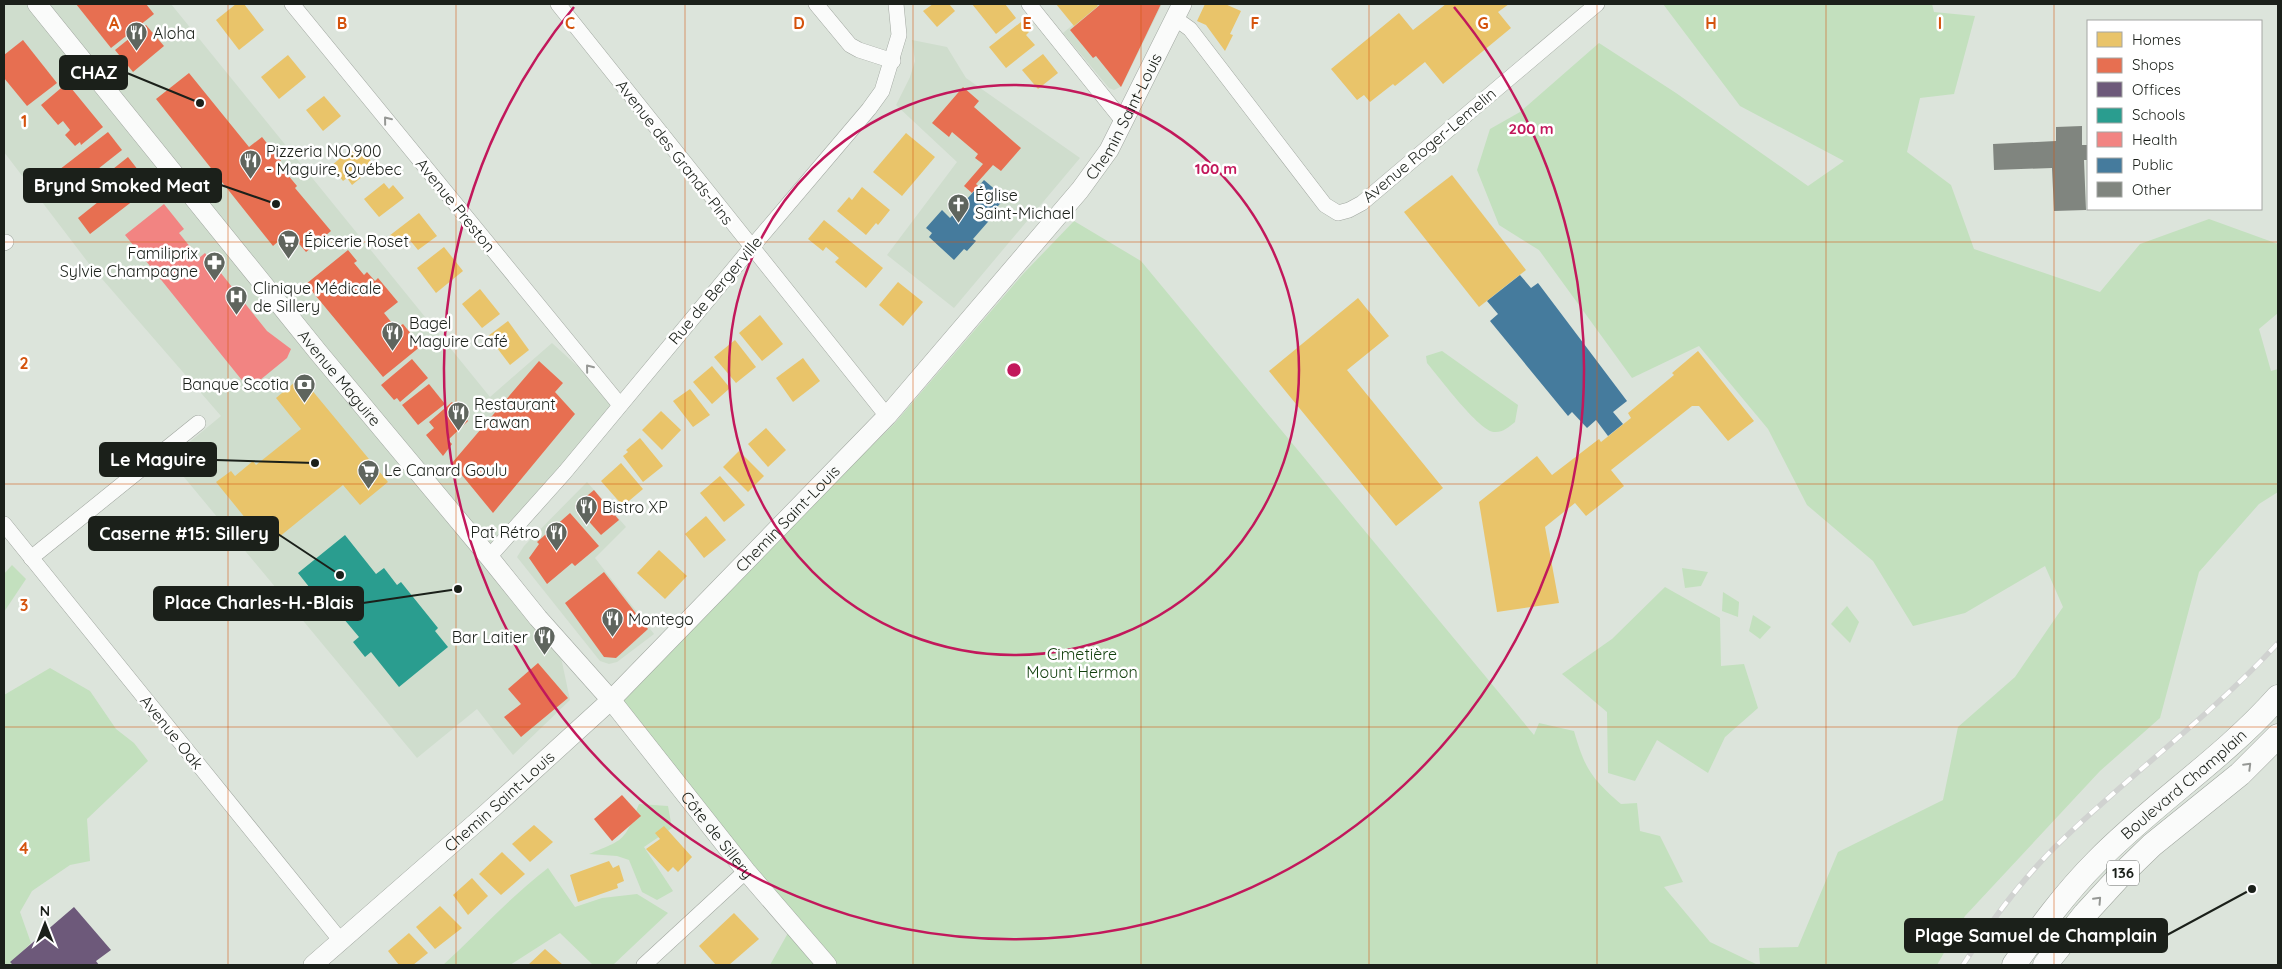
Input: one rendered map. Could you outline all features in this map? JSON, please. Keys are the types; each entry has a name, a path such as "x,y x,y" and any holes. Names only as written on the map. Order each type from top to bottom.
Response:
{"main road":[{"name":"Boulevard Champlain","path":"2014,965 2043,924 2097,861 2226,749 2278,697"},
{"name":"Boulevard Champlain","path":"2045,965 2085,914 2138,859 2240,774 2278,736"}],"street":[{"name":"Avenue Maguire","path":"37,4 312,345 489,557 558,643 611,700"},
{"name":"Avenue Preston","path":"292,4 620,406"},
{"name":"Avenue des Grands-Pins","path":"558,4 887,416"},
{"path":"816,4 850,45 892,62"},
{"name":"Rue de Bergerville","path":"489,557 620,406 751,248 870,109 882,91 899,35 896,4"},
{"path":"1029,4 1123,121"},
{"name":"Avenue Roger-Lemelin","path":"1179,11 1190,29 1325,205 1338,213 1349,210 1362,202 1597,4"},
{"name":"Chemin Saint-Louis","path":"313,965 487,813 611,700 887,416 1080,190 1109,150 1179,11"},
{"path":"31,558 198,423"},
{"name":"Avenue Oak","path":"4,524 341,941"},
{"name":"Côte de Sillery","path":"611,700 746,872 827,965"},
{"path":"644,965 746,872"}],"shaded area":[{"path":"4,4 171,4 490,397 552,343 620,405 490,557 558,643 570,700 513,755 477,709 417,758 169,459 221,416 90,265 4,152"},
{"path":"1098,4 1162,4 1122,86 1114,90 1109,88 1063,33"},
{"path":"912,40 947,47 966,78 1080,158 954,308 887,255 957,162 896,105 910,77 915,61"},
{"path":"587,482 626,527 595,558 654,634 617,662 609,664 600,661 517,557 524,546"}],"green space":[{"path":"1663,4 1932,4 1934,12 1975,16 1954,94 1920,98 1907,152 1951,185 1974,249 2100,292 2140,244 2209,219 2278,244 2278,313 2259,329 2271,371 2278,369 2278,492 2259,504 2199,572 2160,718 2100,771 1965,916 1937,965 1760,965 1759,948 1798,947 1838,852 1943,800 1958,727 2015,677 2063,607 2045,566 1965,613 1913,626 1873,561 1807,505 1768,429 1699,346 1632,378 1539,250 1499,225 1477,170 1490,129 1520,112 1599,43 1676,93 1808,186 1844,161 1740,106"},
{"name":"Cimetière Mount Hermon","path":"1074,221 1141,261 1534,735 1539,723 1574,731 1590,772 1621,804 1637,803 1640,831 1660,836 1683,882 1664,887 1710,942 1758,965 770,965 788,933 611,700 894,424 1023,274"},
{"path":"1442,351 1518,405 1515,422 1500,432 1487,429 1479,423 1427,363 1426,356"},
{"path":"12,565 26,579 4,612 4,574"},
{"path":"1682,568 1708,572 1701,586 1685,588"},
{"path":"1665,587 1720,618 1721,666 1744,664 1758,708 1725,737 1708,773 1657,740 1635,781 1608,773 1607,712 1562,674 1612,639"},
{"path":"1723,592 1739,602 1738,617 1722,611"},
{"path":"1847,606 1859,622 1850,643 1831,624"},
{"path":"1753,615 1771,627 1760,639 1749,631"},
{"path":"50,668 90,691 116,729 134,743 148,761 87,819 90,861 70,865 32,891 20,912 31,943 15,959 20,965 4,965 4,695"},
{"path":"639,804 668,806 672,828 644,847 673,891 657,900 642,892 629,860 617,856 589,854 610,845 622,837 630,825"},
{"path":"548,868 575,907 602,898 637,894 668,913 613,965 593,965 560,933 510,965 443,965 507,903"}],"building: Homes":[{"path":"236,4 244,4 264,30 239,50 216,20"},
{"path":"933,4 949,4 955,11 937,27 923,11"},
{"path":"972,4 1005,4 1016,18 996,34"},
{"path":"1056,4 1096,4 1098,6 1074,26"},
{"path":"1205,4 1225,4 1241,11 1230,34 1233,35 1225,51 1206,25 1197,21"},
{"path":"1446,4 1509,4 1498,12 1511,28 1443,84 1425,62 1395,86 1393,84 1370,102 1364,95 1357,100 1331,69 1399,13 1413,30"},
{"path":"1021,22 1029,32 1026,35 1035,45 1006,68 989,47"},
{"path":"1043,54 1058,73 1038,89 1022,70"},
{"path":"288,55 306,77 279,99 261,77"},
{"path":"324,96 341,116 323,131 306,110"},
{"path":"906,133 935,157 902,196 873,172"},
{"path":"357,144 375,166 352,185 347,178 343,181 331,166"},
{"path":"1452,175 1526,270 1479,307 1404,212"},
{"path":"384,183 389,189 393,185 404,198 379,217 364,199"},
{"path":"862,187 890,210 878,225 876,223 866,235 837,211 849,197 852,200"},
{"path":"419,213 437,236 418,250 409,239 398,247 389,236"},
{"path":"824,220 883,268 866,288 835,262 839,258 826,247 823,251 808,239"},
{"path":"444,247 463,271 436,293 417,268"},
{"path":"898,282 923,302 903,326 879,305"},
{"path":"480,289 500,314 482,328 462,304"},
{"path":"1358,298 1389,336 1347,370 1443,488 1396,526 1269,371"},
{"path":"760,315 783,344 762,361 739,333"},
{"path":"508,321 529,350 510,365 488,336"},
{"path":"735,340 756,367 736,383 714,357"},
{"path":"1698,351 1754,421 1728,441 1699,406 1692,406 1611,470 1624,486 1586,516 1575,503 1545,527 1559,603 1497,612 1479,502 1537,456 1552,475 1599,439 1601,442 1631,418 1628,413 1674,375 1672,373"},
{"path":"803,358 820,381 793,402 776,378"},
{"path":"712,366 730,388 712,404 693,382"},
{"path":"301,377 388,482 360,505 343,485 268,546 216,482 231,471 235,476 253,461 256,465 301,429 276,398"},
{"path":"690,389 710,415 693,427 673,401"},
{"path":"661,411 681,430 662,450 642,430"},
{"path":"766,428 786,450 768,467 748,444"},
{"path":"640,438 663,466 643,482 623,456 628,452 626,450"},
{"path":"739,451 764,476 748,492 723,467"},
{"path":"621,463 643,489 623,506 601,481"},
{"path":"720,476 745,505 724,522 700,493"},
{"path":"706,516 726,540 704,558 685,534"},
{"path":"659,550 687,576 665,599 637,573"},
{"path":"534,825 553,842 530,862 512,844"},
{"path":"664,826 692,857 678,872 673,867 668,872 646,849 660,839 655,833"},
{"path":"502,852 525,874 501,895 479,874"},
{"path":"609,861 613,868 619,865 624,881 617,884 618,888 578,902 570,875"},
{"path":"472,878 488,896 468,915 453,895"},
{"path":"440,906 462,928 435,949 416,927"},
{"path":"734,913 759,939 729,965 716,965 699,946"},
{"path":"409,933 428,953 413,965 399,965 388,951"},
{"path":"545,949 563,965 528,965"}],"building: Shops":[{"path":"76,4 146,4 154,14 111,48"},
{"path":"1101,4 1161,4 1121,87 1096,56 1093,58 1070,30"},
{"path":"146,25 164,46 133,72 115,50"},
{"path":"23,40 57,83 27,106 4,78 4,55"},
{"path":"189,73 249,147 262,137 281,161 278,163 297,186 295,188 331,231 306,252 289,232 273,246 156,99"},
{"path":"67,83 103,127 81,145 80,142 75,146 65,135 70,130 63,121 58,125 41,105"},
{"path":"963,87 979,101 974,107 1021,148 1001,171 993,165 976,184 978,186 972,193 964,186 983,164 975,158 978,154 952,132 949,137 932,123"},
{"path":"108,132 122,150 70,191 55,173"},
{"path":"128,157 145,179 141,183 147,190 90,234 78,218 113,190 103,177"},
{"path":"348,250 357,261 354,263 364,275 367,272 375,281 378,278 398,302 384,313 396,328 403,324 421,346 383,377 306,284"},
{"path":"412,359 428,378 400,402 397,398 394,400 381,385"},
{"path":"539,361 563,383 555,392 575,414 493,513 452,463"},
{"path":"429,384 445,404 418,425 402,405"},
{"path":"452,402 468,421 448,440 452,444 443,456 426,435 434,428 429,422"},
{"path":"594,490 619,520 601,535 575,506"},
{"path":"570,513 599,546 575,566 572,563 547,584 529,558 539,544 537,542"},
{"path":"604,572 648,629 616,658 604,657 565,603"},
{"path":"538,663 568,698 521,737 504,717 521,704 508,689"},
{"path":"622,795 641,816 612,841 594,819"}],"building: Offices":[{"path":"74,907 111,950 96,961 99,965 13,965 10,962"}],"building: Schools":[{"path":"345,535 376,574 384,568 397,585 401,582 438,628 435,631 448,647 399,687 371,652 365,657 353,642 359,637 338,612 333,617 298,573"}],"building: Health":[{"path":"164,204 184,229 179,233 199,258 205,253 267,331 291,349 287,358 249,389 125,235"}],"building: Public":[{"name":"Église Saint-Michael","path":"984,180 1005,198 992,213 994,215 973,239 976,241 967,251 964,249 954,260 929,237 932,233 926,228 942,210 950,218"},
{"path":"1520,275 1531,288 1538,283 1627,401 1613,412 1623,424 1608,436 1596,420 1587,428 1572,412 1568,416 1490,321 1498,314 1487,301"}],"building: Other":[{"path":"2082,126 2082,145 2087,145 2087,160 2084,160 2086,210 2054,211 2052,168 1994,170 1993,144 2056,141 2056,127"}],"railway":[{"path":"1963,965 2005,904 2054,848 2081,822 2224,697 2278,643"}],"place":[{"name":"Aloha","path":"137,52"},
{"name":"CHAZ","path":"200,103"},
{"name":"Pizzeria NO.900 - Maguire, Québec","path":"250,179"},
{"name":"Brynd Smoked Meat","path":"276,204"},
{"name":"Église Saint-Michael","path":"959,223"},
{"name":"Épicerie Roset","path":"288,260"},
{"name":"Familiprix Sylvie Champagne","path":"214,281"},
{"name":"Clinique Médicale de Sillery","path":"237,316"},
{"name":"Bagel Maguire Café","path":"393,351"},
{"name":"Banque Scotia","path":"305,403"},
{"name":"Restaurant Erawan","path":"458,432"},
{"name":"Le Maguire","path":"315,463"},
{"name":"Le Canard Goulu","path":"368,489"},
{"name":"Bistro XP","path":"586,526"},
{"name":"Pat Rétro","path":"556,551"},
{"name":"Caserne #15: Sillery","path":"340,575"},
{"name":"Place Charles-H.-Blais","path":"458,589"},
{"name":"Montego","path":"612,638"},
{"name":"Bar Laitier","path":"544,656"},
{"name":"Plage Samuel de Champlain","path":"2252,889"}]}
